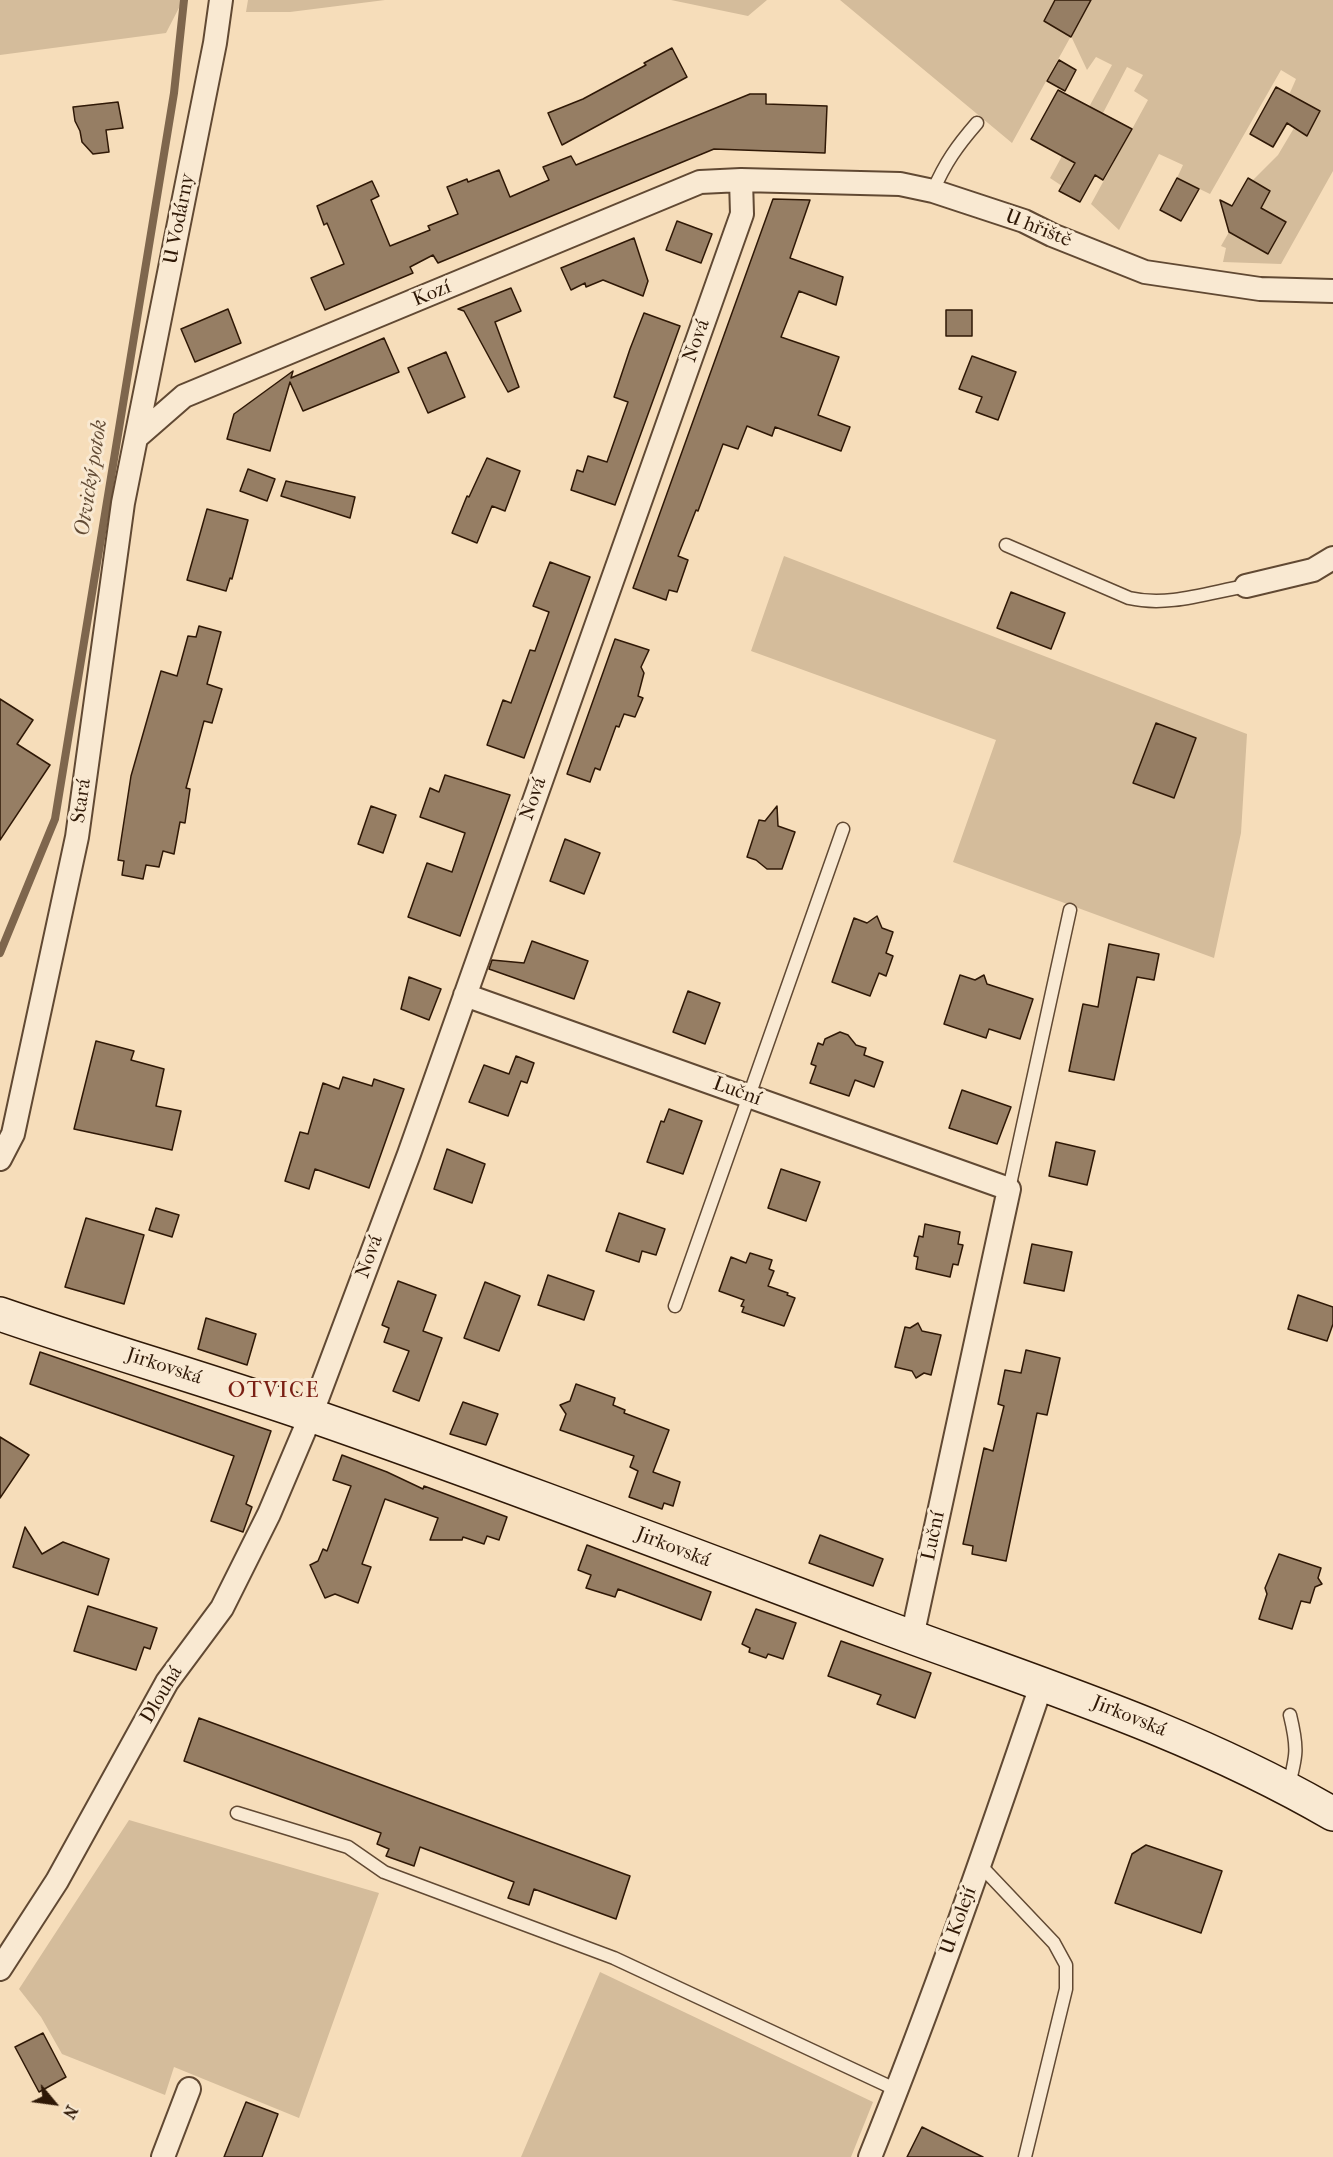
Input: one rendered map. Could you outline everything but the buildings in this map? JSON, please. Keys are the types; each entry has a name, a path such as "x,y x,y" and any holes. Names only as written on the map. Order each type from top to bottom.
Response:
{"main road":[{"name":"Jirkovská","path":"0,1314 311,1415 1041,1683 1196,1744 1244,1766 1333,1814"}],"street":[{"name":"U Vodárny","path":"137,437 215,43 221,0"},
{"name":"Kozí","path":"137,437 184,396 700,182 741,180"},
{"name":"U hřiště","path":"741,180 900,184 933,191 1024,221 1052,235 1145,272 1260,290 1333,291"},
{"name":"Nová","path":"311,1415 409,1154 742,214 741,180"},
{"name":"Stará","path":"0,1159 12,1134 77,837 123,503 137,437"},
{"path":"1246,586 1313,570 1333,558"},
{"name":"Luční","path":"465,995 1008,1190 912,1637"},
{"name":"Dlouhá","path":"0,1969 57,1881 166,1682 222,1608 269,1514 311,1415"},
{"name":"U Kolejí","path":"870,2157 980,1865 1041,1683"},
{"path":"163,2157 189,2090"}],"lane":[{"path":"933,191 952,152 977,123"},
{"path":"1006,545 1129,598 1142,601 1167,602 1246,586"},
{"path":"675,1306 843,829"},
{"name":"Luční","path":"1008,1190 1070,910"},
{"path":"1288,1789 1296,1757 1290,1715"},
{"path":"237,1813 348,1847 384,1872 614,1958 897,2090"},
{"path":"980,1865 1054,1943 1066,1965 1066,1989 1025,2157"}],"shaded area":[{"path":"0,0 183,0 166,33 0,55"},
{"path":"248,0 385,0 290,12 246,12"},
{"path":"671,0 767,0 748,16"},
{"path":"840,0 1333,0 1333,171 1281,264 1223,262 1226,248 1221,246 1229,232 1269,253 1286,222 1272,214 1258,213 1270,192 1252,181 1278,155 1294,128 1307,135 1320,111 1289,95 1296,79 1281,70 1210,194 1177,178 1183,165 1159,154 1119,230 1091,204 1148,100 1134,91 1143,75 1127,67 1062,186 1050,178 1112,65 1096,57 1087,70 1071,36 1012,143"},
{"path":"784,556 1247,734 1241,833 1214,958 953,862 996,740 751,651"},
{"path":"129,1820 379,1893 299,2118 174,2067 165,2095 62,2054 41,2017 19,1989"},
{"path":"600,1972 873,2102 851,2157 521,2157"}],"waterway":[{"name":"Otvický potok","path":"0,953 55,819 174,93 184,0"}],"district":[{"name":"OTVICE","path":"274,1392"}]}
